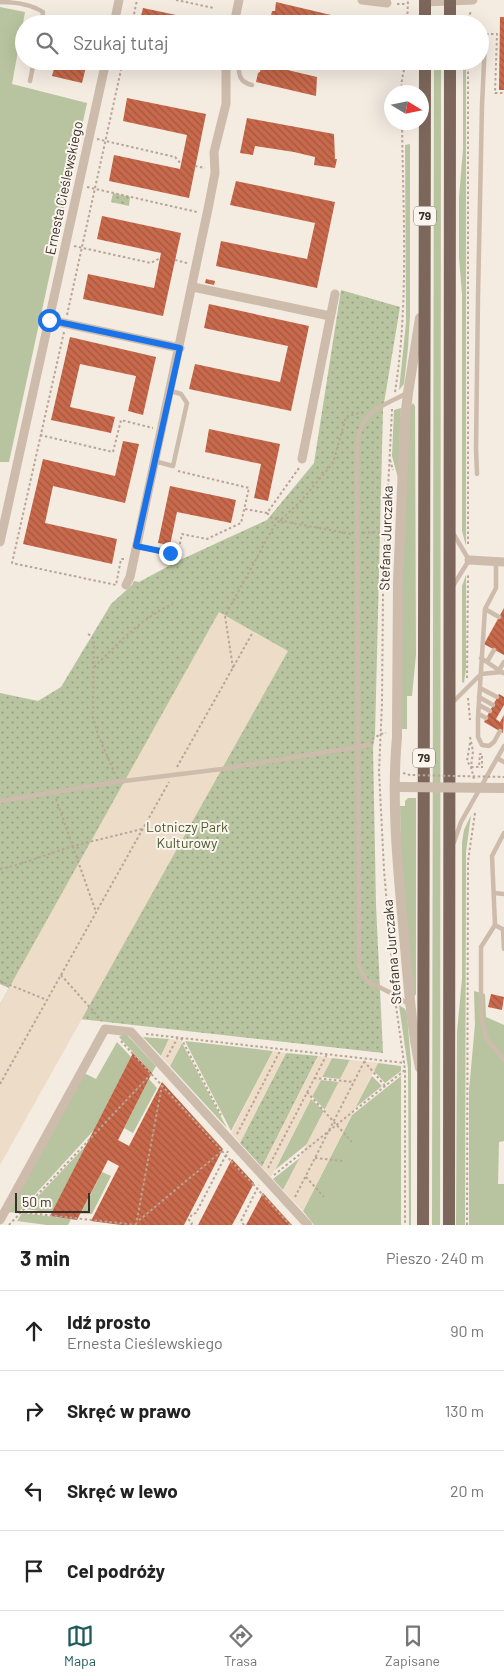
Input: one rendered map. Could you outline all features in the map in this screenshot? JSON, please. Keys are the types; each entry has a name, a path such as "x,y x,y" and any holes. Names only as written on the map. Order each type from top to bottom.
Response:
{"main road":[{"path":"425,1 425,15"},
{"path":"450,1 450,15"},
{"name":"79","path":"423,1225 425,70"},
{"name":"79","path":"449,1225 450,70"}],"street":[{"path":"116,15 118,0"},
{"path":"235,15 239,0"},
{"path":"362,0 387,3"},
{"path":"425,1 472,2"},
{"name":"Ernesta Cieślewskiego","path":"0,542 104,70"},
{"path":"126,586 130,577 193,287 215,172 214,152 226,104 226,70"},
{"path":"193,287 330,316"},
{"name":"Stefana Jurczaka","path":"423,1084 413,1037 398,871 397,734 398,582 408,393 425,292"},
{"path":"302,459 334,294"},
{"path":"49,320 180,348"},
{"path":"469,560 500,562"},
{"path":"397,787 504,788"},
{"path":"0,1220 105,1029 131,1032 308,1225"}],"lane":[{"path":"0,2 9,1 37,8 43,12 42,15"},
{"path":"30,81 32,70"},
{"path":"239,70 239,77 245,84 252,85"},
{"path":"477,474 478,297 484,70"},
{"path":"154,461 173,466 187,403 180,394 171,391"},
{"path":"408,393 372,412 364,419 358,436 359,967 367,981 403,999 411,1007"},
{"path":"449,593 469,560 450,527"},
{"path":"500,562 496,588 485,609 481,652 478,737 482,745 487,746 492,744 500,731"},
{"path":"497,579 504,581"},
{"path":"485,609 499,617"},
{"path":"481,652 485,645"},
{"path":"487,662 494,650"},
{"path":"481,658 502,672"},
{"path":"502,672 504,662"},
{"path":"450,705 481,674 502,672"},
{"path":"480,688 497,697"},
{"path":"479,697 493,705"},
{"path":"479,705 490,711"},
{"path":"478,716 486,718"},
{"path":"0,801 222,769 369,745"},
{"path":"449,854 461,822 504,746"},
{"path":"497,758 504,762"},
{"path":"504,833 492,856 495,925 480,947 481,1014 486,1038 504,1060"},
{"path":"494,892 504,894"},
{"path":"495,925 503,929 504,950"}],"path":[{"path":"134,15 137,0"},
{"path":"176,0 214,8"},
{"path":"407,15 408,0"},
{"path":"469,15 472,2"},
{"path":"387,3 408,4"},
{"path":"489,34 497,34 495,92 504,93"},
{"path":"122,70 12,563 116,585 121,558 133,561"},
{"path":"402,85 405,70"},
{"path":"468,70 468,546 470,548"},
{"path":"402,130 402,146"},
{"path":"97,139 175,157 181,164"},
{"path":"87,187 207,214"},
{"path":"74,246 151,262 160,258"},
{"path":"175,260 197,265"},
{"path":"233,668 225,616 274,526 300,502 333,463 346,417 372,412"},
{"path":"40,436 113,452 121,420 162,430"},
{"path":"267,513 301,465 302,459"},
{"path":"136,546 170,553 179,548 182,534 207,539 241,524 249,488 178,472 173,466"},
{"path":"244,509 267,513 272,518 274,526"},
{"path":"272,518 345,534 374,532 386,534"},
{"path":"467,679 469,574"},
{"path":"94,667 134,629 157,611 173,604"},
{"path":"0,1084 253,632"},
{"path":"88,634 93,637 94,642 94,723 115,773"},
{"path":"467,694 470,724"},
{"path":"470,732 473,751 471,767"},
{"path":"381,734 386,733"},
{"path":"470,740 467,761 471,767"},
{"path":"471,767 479,767 480,754 482,754 482,775"},
{"path":"403,773 410,775 482,775 504,777"},
{"path":"55,792 56,801 96,912"},
{"path":"467,1225 468,860 476,806"},
{"path":"0,870 73,846 143,829"},
{"path":"61,974 110,1030"},
{"path":"0,981 47,1000"},
{"path":"131,1032 365,1060 405,1063"},
{"path":"163,1066 179,1037"},
{"path":"179,1037 224,1121"},
{"path":"119,1039 290,1225"},
{"path":"244,1225 241,1221 265,1178 327,1054"},
{"path":"291,1206 365,1060"},
{"path":"365,1060 385,1086"},
{"path":"265,1178 329,1131 405,1070"},
{"path":"9,1225 151,1074"},
{"path":"314,1078 354,1082"},
{"path":"137,1224 161,1085"},
{"path":"307,1092 352,1142"},
{"path":"20,1212 137,1224 222,1151"},
{"path":"222,1151 226,1156"},
{"path":"315,1158 343,1161"},
{"path":"306,1177 324,1197"}],"green space":[{"path":"0,7 25,12 24,15 15,15 15,67 12,84 87,103 9,462 0,462"},
{"path":"434,70 441,70 440,1225 432,1225"},
{"path":"463,70 466,70 466,546 462,531 462,294 459,258 459,197 463,149"},
{"path":"410,144 410,316 404,384 399,390 406,323 405,145"},
{"path":"113,193 130,197 129,206 111,202"},
{"name":"Lotniczy Park Kulturowy","path":"341,290 400,307 383,409 375,735 373,747 376,905 383,1053 0,1010 0,1004 9,988 0,984 0,693 38,701 61,687 111,604 134,581 139,582 180,560 267,520 314,463"},
{"path":"413,403 415,406 416,655 412,696 407,696 407,729 401,729 401,607 410,407"},
{"path":"401,408 398,478 392,456 394,410"},
{"path":"466,575 466,668 464,683 462,682 462,586"},
{"path":"408,798 416,798 416,994 414,997 401,864 400,806 405,806 405,801"},
{"path":"471,815 466,852 465,1225 456,1225 457,1032 462,979 462,842 464,830"},
{"path":"474,991 485,994 486,1017 504,1025 504,1141 499,1142 498,1184 504,1184 504,1225 469,1225 469,1090 475,1024"},
{"path":"399,1005 405,1009 407,1014 411,1063 411,1225 409,1225 408,1068"},
{"path":"127,1035 156,1066 152,1073 119,1037"},
{"path":"143,1037 169,1039 161,1056"},
{"path":"185,1041 273,1051 231,1131"},
{"path":"117,1042 131,1057 94,1130 18,1213 8,1212 84,1073 96,1079"},
{"path":"182,1043 227,1128 170,1066"},
{"path":"286,1053 318,1056 262,1167 240,1143"},
{"path":"332,1058 350,1060 340,1079 322,1077"},
{"path":"378,1063 401,1066 401,1071 385,1083 374,1071"},
{"path":"372,1076 382,1086 355,1108"},
{"path":"401,1076 401,1225 314,1225 303,1211 352,1115"},
{"path":"149,1079 157,1088 133,1133 124,1128"},
{"path":"321,1080 339,1082 325,1110 312,1096"},
{"path":"311,1099 324,1111 307,1144 275,1170"},
{"path":"107,1123 102,1172 111,1176 92,1214 62,1213 60,1198 52,1213 26,1209","holes":["99,1178 82,1211 67,1210"]},
{"path":"301,1157 283,1190 273,1179"},
{"path":"22,1213 71,1219 68,1225 47,1225 17,1221"}],"shaded area":[{"path":"219,612 288,651 0,1165 0,1004"},
{"path":"169,1039 183,1041 170,1066 161,1056"},
{"path":"273,1051 286,1053 240,1143 231,1133"},
{"path":"318,1056 332,1058 271,1177 262,1167"},
{"path":"350,1060 378,1063 303,1211 283,1190"}],"building":[{"path":"276,2 331,15 271,15 272,11 275,11"},
{"path":"143,8 176,15 141,15"},
{"path":"500,17 504,17 504,90 499,90"},
{"path":"54,70 85,70 82,83 52,76"},
{"path":"260,70 287,70 317,77 316,96 256,82"},
{"path":"127,98 206,114 189,198 109,181 114,155 180,169 187,135 123,121"},
{"path":"247,118 334,134 335,159 337,159 335,168 314,165 315,157 294,152 255,146 253,155 240,153"},
{"path":"236,181 335,202 317,288 216,266 221,241 307,259 315,223 230,205"},
{"path":"102,216 181,233 163,316 83,299 88,274 154,288 161,253 97,239"},
{"path":"206,279 215,281 214,285 205,283"},
{"path":"209,304 309,326 291,411 189,389 195,364 280,382 288,346 204,328"},
{"path":"70,337 156,357 143,415 128,411 136,376 80,364 70,407 115,417 111,433 51,420"},
{"path":"209,429 280,444 268,501 254,498 261,464 205,452"},
{"path":"123,441 139,444 125,503 53,486 45,523 117,539 112,564 23,544 43,459 115,476"},
{"path":"170,486 236,500 231,523 177,512 170,545 158,543"},
{"path":"504,608 504,655 484,644"},
{"path":"499,694 504,697 504,705 496,719 500,722 504,715 503,733 484,722"},
{"path":"491,994 504,997 502,1010 488,1007"},
{"path":"133,1053 152,1073 118,1140 129,1146 162,1082 223,1149 184,1225 121,1225 91,1221 119,1166 108,1160 77,1220 50,1216"},
{"path":"232,1159 254,1183 232,1225 198,1225"},
{"path":"263,1193 292,1225 246,1225"}],"route":[{"path":"49,320 180,348 136,546 170,553"}]}
